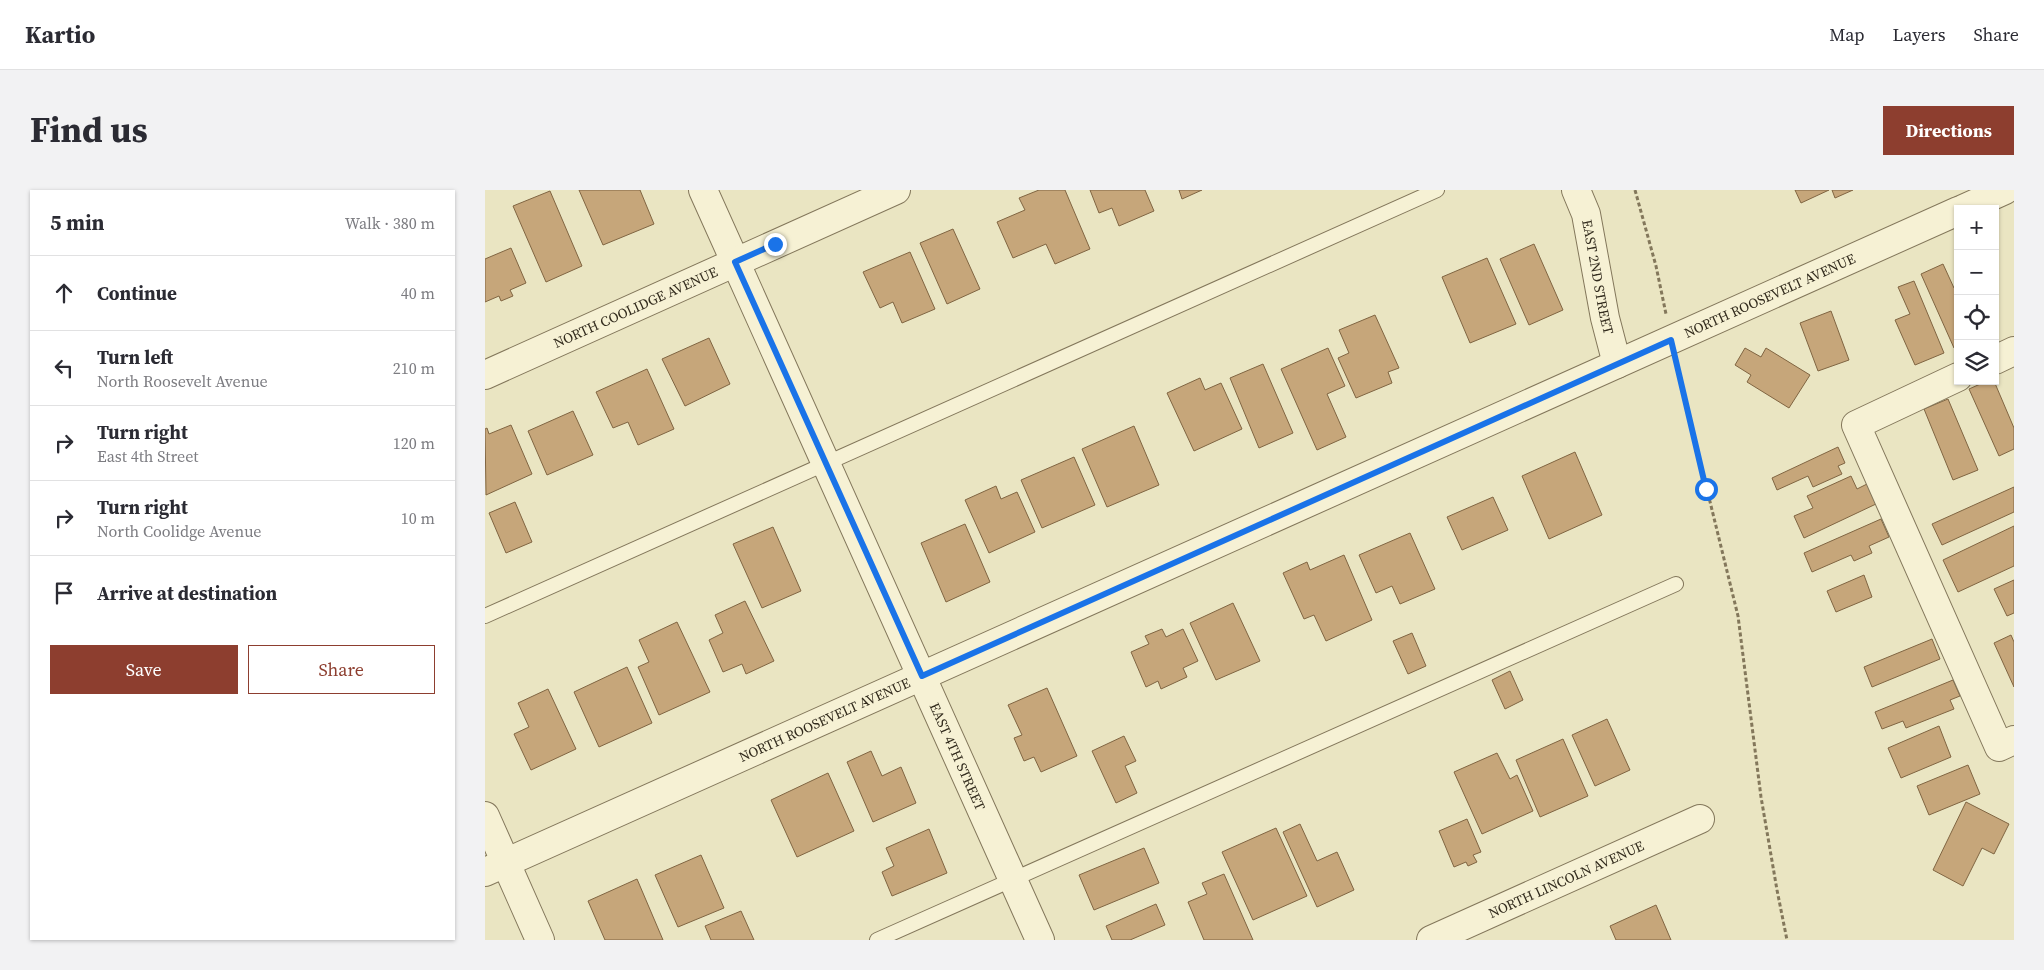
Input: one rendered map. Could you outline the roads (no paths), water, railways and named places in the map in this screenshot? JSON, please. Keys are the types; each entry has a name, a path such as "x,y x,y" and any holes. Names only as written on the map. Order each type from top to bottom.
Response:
{"street":[{"name":"EAST 4TH STREET","path":"703,190 1040,940"},
{"name":"NORTH COOLIDGE AVENUE","path":"485,375 896,190"},
{"name":"EAST 2ND STREET","path":"1576,190 1586,214 1605,318 1617,364"},
{"path":"1972,205 2005,190"},
{"name":"NORTH ROOSEVELT AVENUE","path":"495,867 1954,213"},
{"path":"1999,358 2014,351"},
{"path":"1954,379 1856,425 1999,747 2014,740"},
{"path":"485,816 495,867 540,940"},
{"name":"NORTH LINCOLN AVENUE","path":"1431,940 1700,819"}],"lane":[{"path":"485,616 1437,190"},
{"path":"877,940 1676,584"}]}
